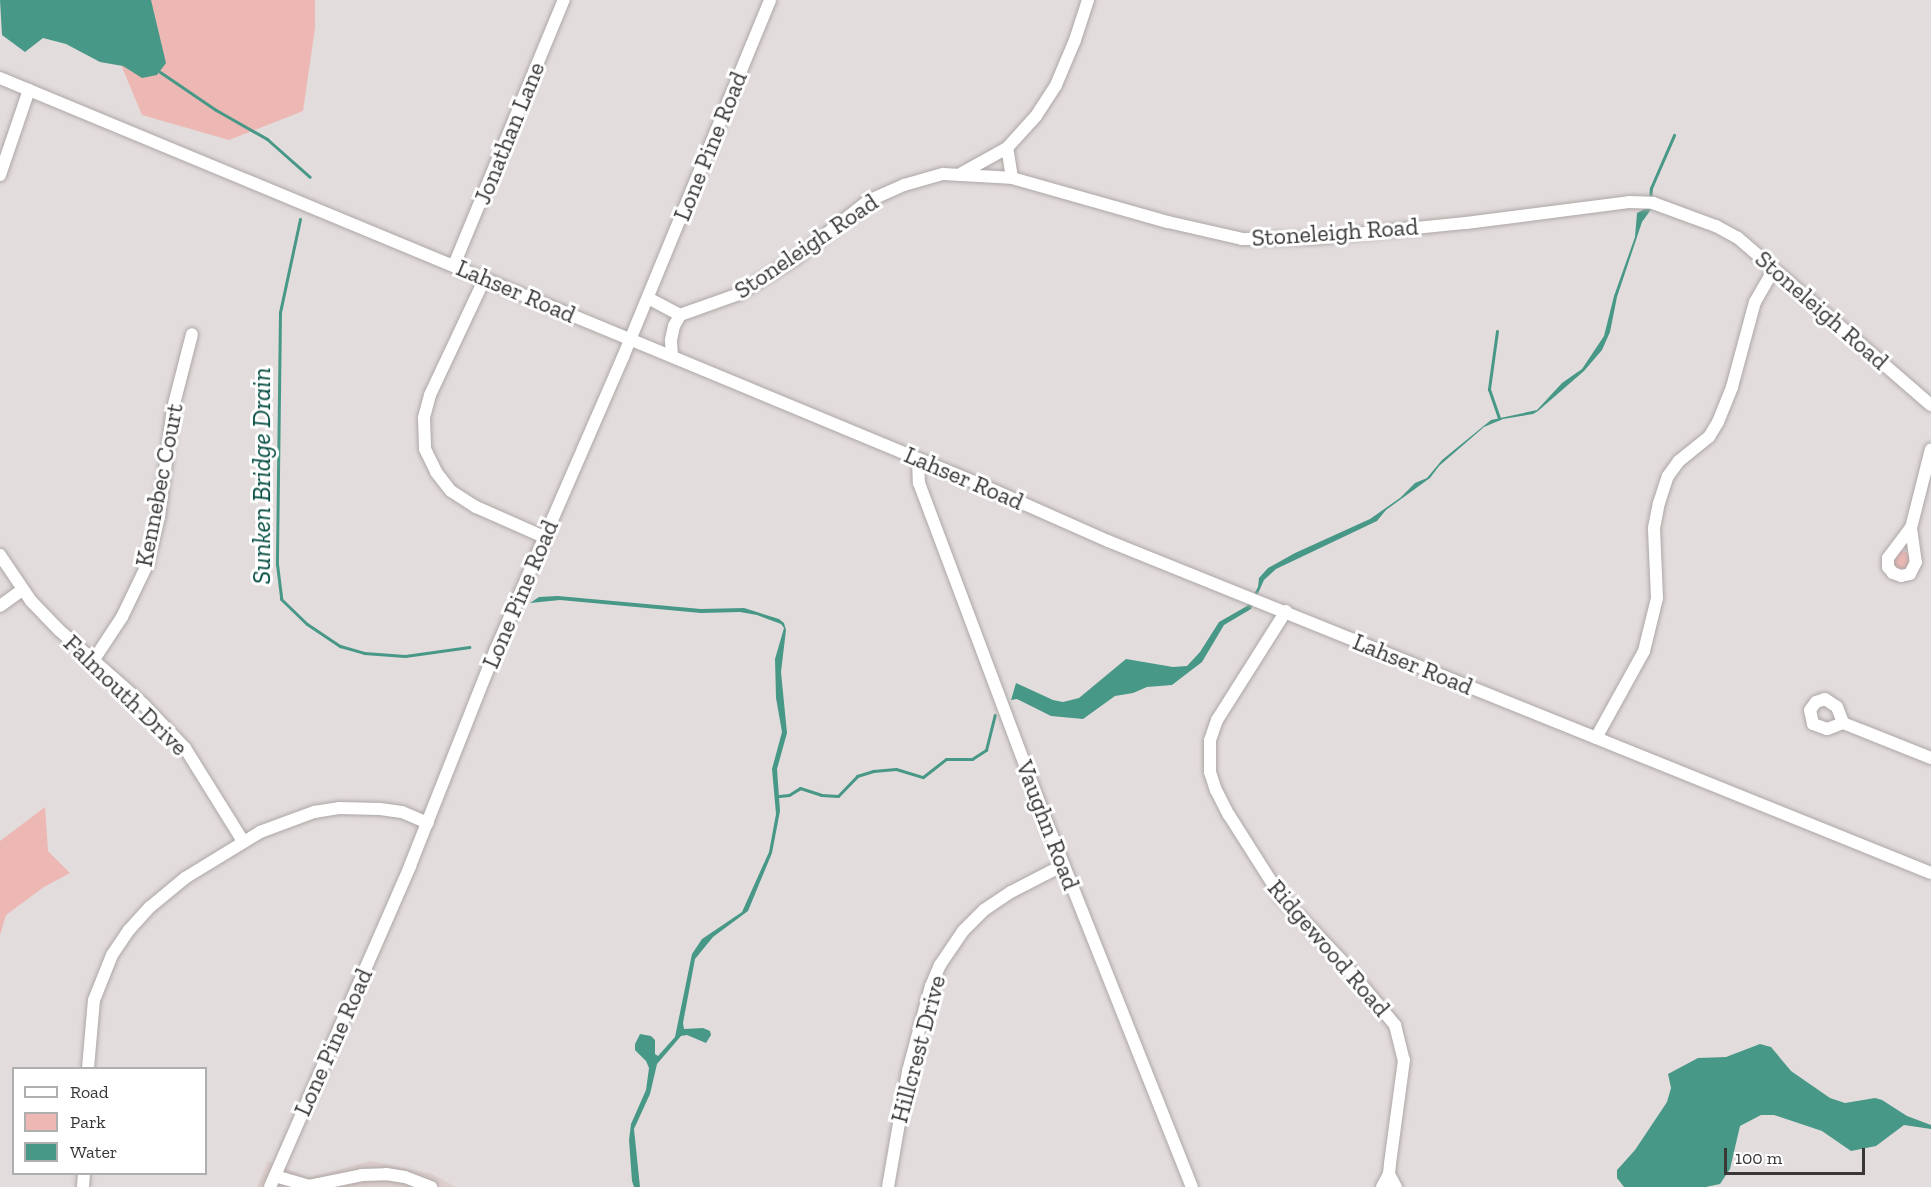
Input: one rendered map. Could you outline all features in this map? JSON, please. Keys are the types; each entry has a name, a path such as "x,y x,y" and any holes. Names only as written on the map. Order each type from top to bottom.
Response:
{"street":[{"name":"Jonathan Lane","path":"454,265 564,0"},
{"name":"Lone Pine Road","path":"272,1181 428,823 496,649 631,339 770,0"},
{"path":"962,173 1007,148 1035,116 1056,85 1076,40 1088,0"},
{"name":"Lahser Road","path":"0,78 454,265 1108,541 1931,873"},
{"path":"0,175 29,90"},
{"path":"1007,148 1012,178"},
{"name":"Stoneleigh Road","path":"680,315 739,294 796,258 868,201 944,174 962,173 1012,178 1168,222 1242,238 1315,238 1466,224 1629,202 1653,203 1716,226 1738,238 1931,405"},
{"path":"1596,738 1644,651 1656,598 1654,528 1668,476 1679,461 1709,437 1718,422 1732,387 1755,302 1774,269"},
{"path":"485,278 430,395 424,418 425,448 436,472 451,491 477,507 544,537"},
{"path":"648,298 680,315 674,326 671,340 672,357"},
{"name":"Kennebec Court","path":"93,661 133,598 149,557 159,517 173,408 192,334"},
{"path":"1911,528 1931,448"},
{"name":"Vaughn Road","path":"918,459 919,483 1063,865 1192,1187"},
{"name":"Falmouth Drive","path":"0,555 22,590 58,630 149,710 185,748 243,841"},
{"path":"0,606 22,590"},
{"name":"Ridgewood Road","path":"1286,611 1217,720 1210,740 1210,772 1229,815 1281,897 1347,967 1395,1025 1403,1049 1403,1070 1389,1174 1382,1187"},
{"path":"1843,723 1931,758"},
{"path":"88,1067 94,1000 119,944 144,913 169,890 243,841 301,816 339,808 395,810 428,823"},
{"name":"Hillcrest Drive","path":"888,1187 908,1071 931,986 940,965 963,931 984,910 1011,892 1063,865"},
{"path":"272,1181 309,1186 362,1175 387,1174 430,1187"},
{"path":"1389,1174 1396,1187"}],"shaded area":[{"path":"268,1161 309,1178 370,1161 432,1174 456,1187 257,1187"}],"green space":[{"path":"125,0 315,0 315,28 303,111 229,140 142,115 109,36"},
{"path":"1898,551 1906,551 1911,556 1909,567 1898,569 1893,564 1893,556"},
{"path":"45,807 48,851 70,873 44,887 6,915 0,935 0,841"}],"water":[{"path":"0,0 151,0 166,63 157,75 142,78 123,66 100,62 66,44 43,38 25,52 2,35"},
{"path":"1648,207 1652,208 1642,222 1617,297 1610,332 1602,350 1584,371 1538,411 1533,414 1503,419 1484,427 1439,466 1430,478 1386,510 1377,521 1276,569 1264,580 1251,609 1224,625 1202,662 1172,685 1147,687 1133,693 1115,696 1083,719 1051,716 1017,699 1011,700 1016,683 1053,700 1063,702 1079,698 1126,659 1173,667 1187,666 1200,652 1219,622 1247,606 1258,587 1259,578 1268,568 1295,553 1370,519 1400,498 1415,483 1427,478 1442,460 1491,420 1537,410 1562,383 1582,369 1604,336 1614,296 1635,237 1637,213"},
{"path":"558,596 701,609 744,608 779,619 784,623 786,630 781,672 787,733 777,769 780,811 772,853 748,911 713,937 695,959 683,1023 684,1029 703,1028 710,1031 711,1035 706,1043 687,1035 681,1036 657,1064 650,1094 634,1129 640,1187 634,1187 632,1181 629,1140 631,1124 646,1090 649,1068 646,1061 635,1050 635,1044 640,1034 651,1036 655,1040 655,1054 658,1056 675,1037 692,954 702,939 742,912 769,852 776,814 772,769 782,732 776,698 775,659 784,628 781,624 757,615 740,612 701,613 560,600 530,603 539,597"},
{"path":"1760,1044 1771,1047 1791,1071 1830,1098 1845,1103 1875,1098 1882,1100 1907,1116 1931,1125 1931,1129 1904,1125 1876,1146 1851,1151 1822,1131 1774,1115 1761,1115 1740,1126 1730,1169 1720,1184 1706,1187 1624,1187 1617,1178 1617,1170 1635,1150 1667,1102 1671,1088 1668,1074 1698,1058 1726,1057"}],"waterway":[{"name":"Sunken Bridge Drain","path":"160,72 216,110 267,139 310,177"},
{"path":"1650,201 1651,188 1674,135"},
{"name":"Sunken Bridge Drain","path":"300,219 280,312 277,564 281,599 307,624 340,646 364,653 405,656 469,647"},
{"path":"1497,331 1489,389 1499,418"},
{"path":"779,796 789,795 800,788 821,795 838,796 857,776 873,771 896,769 923,777 946,759 972,759 986,750 995,715"}]}
